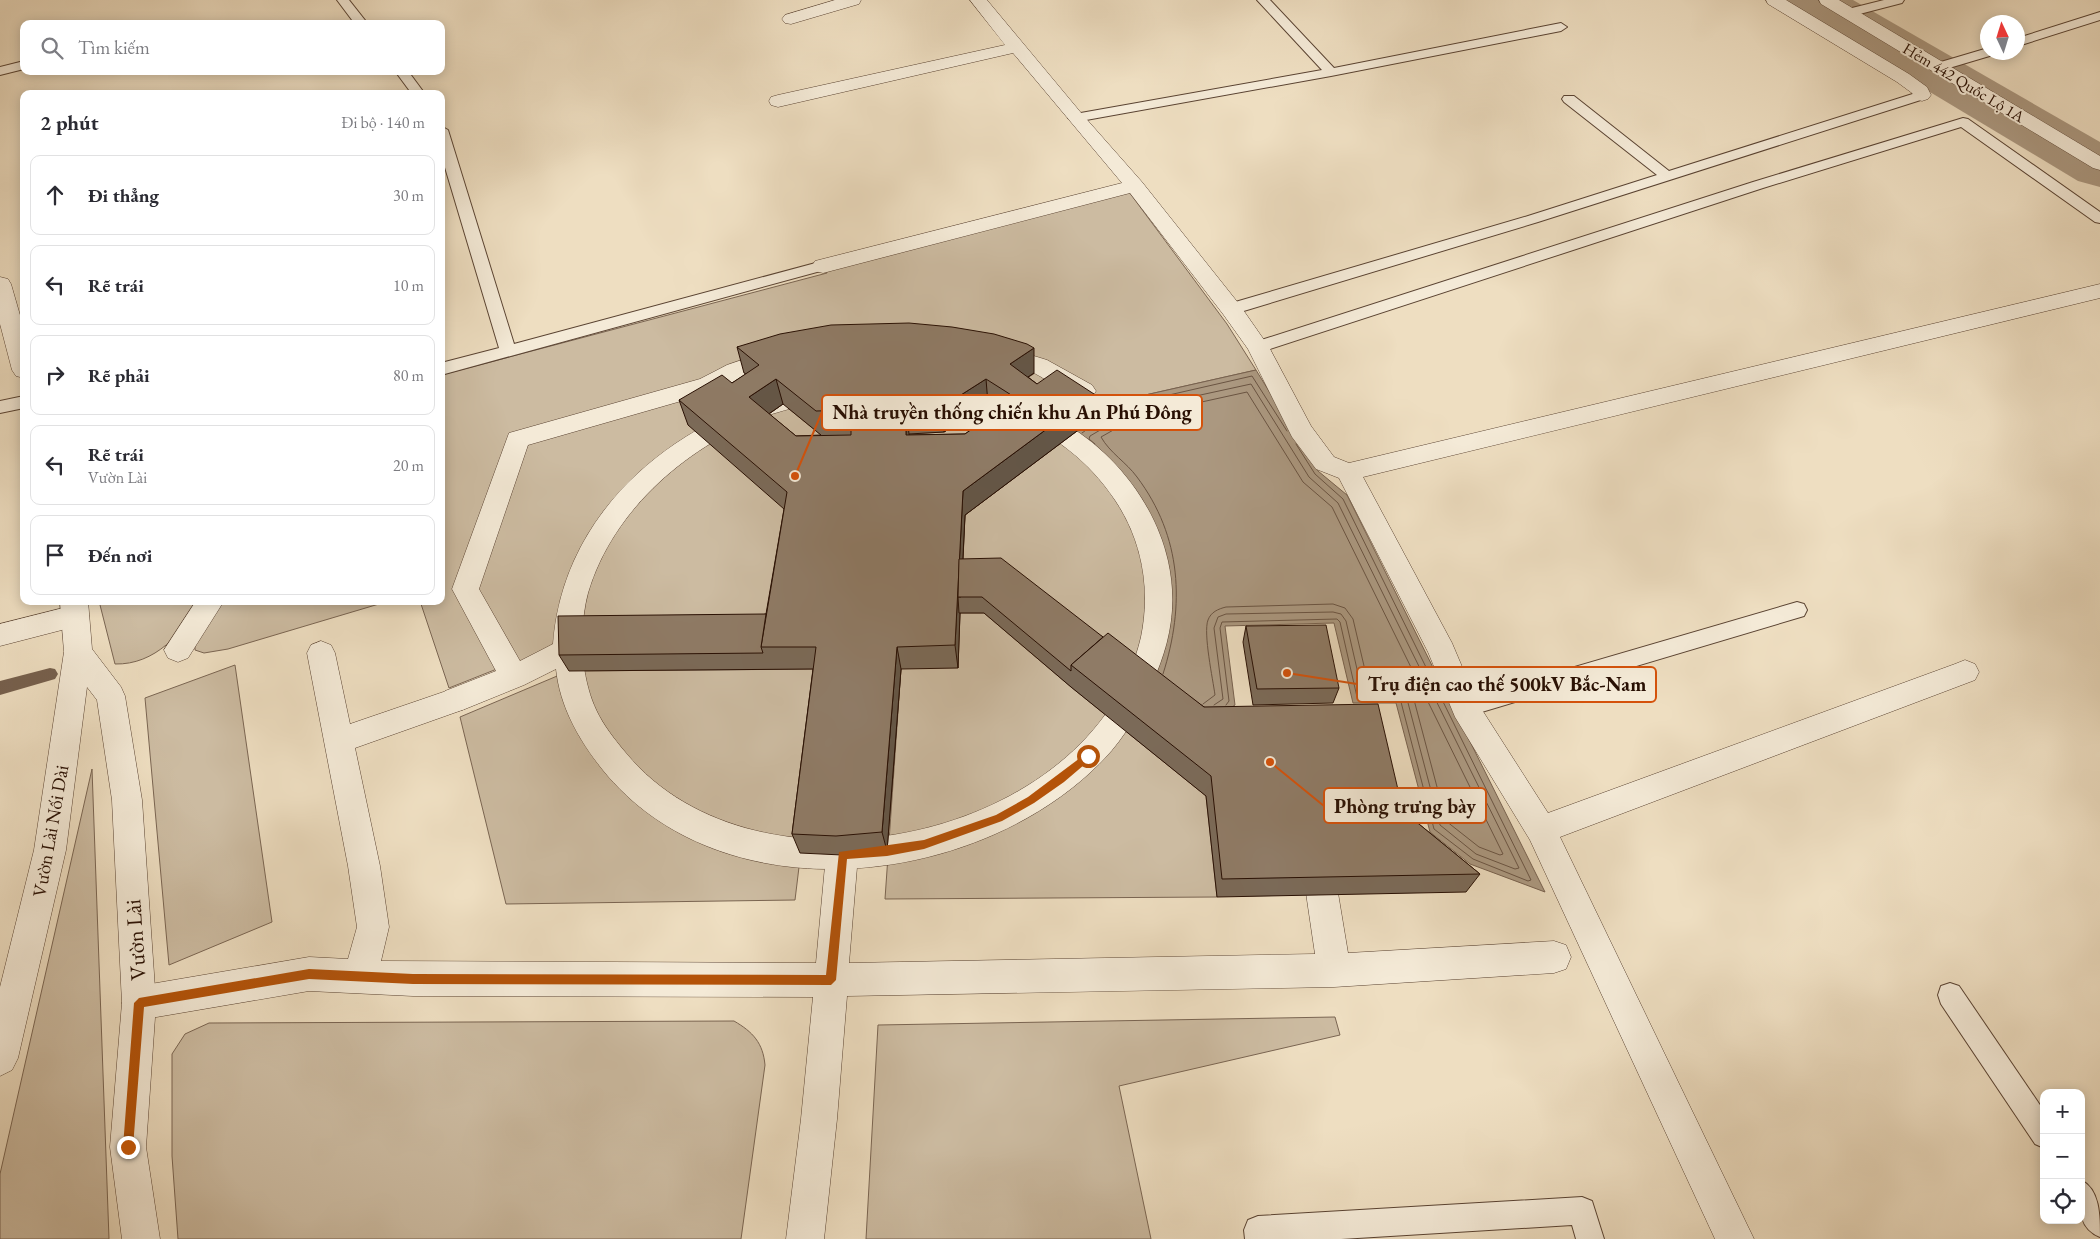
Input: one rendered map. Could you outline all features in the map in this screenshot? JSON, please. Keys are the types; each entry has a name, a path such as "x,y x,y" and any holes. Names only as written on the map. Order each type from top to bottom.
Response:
{"street":[{"path":"791,19 853,0"},
{"path":"978,0 1075,118 1135,186 1231,309 1258,346 1301,431 1325,463 1348,472 2100,290"},
{"path":"1774,0 1903,78 1921,90 1922,95"},
{"name":"Hẻm 442 Quốc Lộ 1A","path":"1827,0 2100,164"},
{"path":"778,101 1018,47"},
{"path":"823,266 1135,186"},
{"path":"0,284 20,356"},
{"path":"980,349 1039,366 1085,391 1048,425 1025,441"},
{"path":"514,677 465,589 518,439 708,385 734,371 758,362 799,351"},
{"path":"884,416 885,387"},
{"path":"854,388 926,388 978,397 1026,413 1048,425 1088,452 1122,488 1146,530 1154,553 1158,577 1157,628 1142,679 1116,724 1088,756 1061,779 1031,800 998,818 924,845 887,851 844,840 800,854 739,842 704,829 657,804 619,771 604,753 592,733 574,692 567,650 573,595 587,557 608,521 635,488 668,460 722,426 764,408 808,395 854,388"},
{"path":"722,426 744,444"},
{"path":"1348,472 1442,651 1465,708 1541,830 1735,1239"},
{"path":"178,650 208,605"},
{"path":"0,635 74,609"},
{"name":"Vườn Lài Nối Dài","path":"0,1058 50,850 78,652 74,609"},
{"path":"339,741 514,677 567,650 606,649"},
{"name":"Vườn Lài","path":"78,652 111,696 127,800 139,1003 128,1147 141,1239"},
{"path":"321,653 364,866 373,927 360,976"},
{"path":"1541,830 1965,672"},
{"path":"1106,687 1150,723"},
{"path":"806,1239 819,1119 844,840"},
{"path":"1322,894 1334,970"},
{"path":"139,1003 309,974 413,979 831,980 1334,970 1554,957"}],"lane":[{"path":"343,0 359,20"},
{"path":"1263,0 1331,72"},
{"path":"1848,13 1898,0"},
{"path":"2025,40 2100,16"},
{"path":"1075,118 1331,72 1561,27"},
{"path":"1939,67 1980,54"},
{"path":"0,71 20,65"},
{"path":"404,75 416,90"},
{"path":"1231,309 1533,218 1922,95"},
{"path":"1569,99 1668,176"},
{"path":"1258,346 1730,194 1963,122 2100,219"},
{"path":"445,143 508,351"},
{"path":"445,368 823,266"},
{"path":"0,407 20,403"},
{"path":"1465,708 1797,610"},
{"path":"1950,995 2043,1134"},
{"path":"2085,1200 2100,1223"},
{"path":"1259,1239 1258,1230 1582,1211 1590,1239"}],"shaded area":[{"path":"1129,192 1227,324 1256,370 1132,398 1093,419 1010,389 1043,368 744,373 740,408 794,517 775,630 567,650 507,665 449,688 421,605 445,605 445,374 827,273 826,270"},
{"path":"783,404 822,436 856,435 856,460 757,422"},
{"path":"988,404 1016,423 909,459 909,434 944,432"},
{"path":"1068,437 1088,452 1154,553 1140,682 961,576 965,515"},
{"path":"100,605 199,605 176,635 155,653 129,663 115,664"},
{"path":"218,605 376,605 228,649 204,653 195,650 195,644"},
{"path":"959,613 984,613 1071,687 1206,796 1217,897 885,899 901,669"},
{"path":"235,665 272,922 169,965 145,698"},
{"path":"823,669 795,900 506,904 460,717 569,671"},
{"path":"92,769 109,1239 0,1239 0,1174"},
{"path":"1335,1017 1340,1035 1119,1086 1151,1239 866,1239 878,1025"},
{"path":"734,1021 747,1029 756,1039 762,1050 765,1065 741,1239 178,1239 172,1156 172,1054 185,1034 209,1023"}],"water":[{"path":"1256,370 1318,471 1347,495 1545,892 1470,864 1430,832 1396,703 1353,703 1334,623 1225,626 1235,705 1200,728 1140,682 1151,653 1146,530 1068,437 1093,419 1132,398"}],"building":[{"path":"909,323 952,327 994,334 1034,348 1010,364 1037,384 1057,370 1094,394 963,491 955,645 897,647 882,832 836,836 792,834 816,647 761,647 787,492 679,400 722,375 732,383 759,365 737,347 780,334 831,325","holes":["776,379 816,411 851,410 851,435 796,436 749,397","986,379 1016,398 965,434 906,435 906,409 942,407"]},
{"path":"1001,558 1103,637 1071,665 1071,671 982,597 958,597 959,559"},
{"path":"766,614 761,647 763,653 559,655 558,616"},
{"path":"1326,625 1339,688 1257,689 1246,626"},
{"path":"1108,633 1204,707 1378,704 1403,811 1480,874 1222,879 1211,776 1071,665"}],"waterway":[{"path":"1814,0 2100,168"},
{"path":"0,688 50,674"}],"place":[{"name":"Nhà truyền thống chiến khu An Phú Đông","path":"795,476"},
{"name":"Trụ điện cao thế 500kV Bắc-Nam","path":"1287,673"},
{"name":"Phòng trưng bày","path":"1270,762"}],"route":[{"path":"128,1147 139,1003 309,974 413,979 831,980 842,855 924,845 962,833 998,818 1031,800 1061,779 1088,756"}]}
